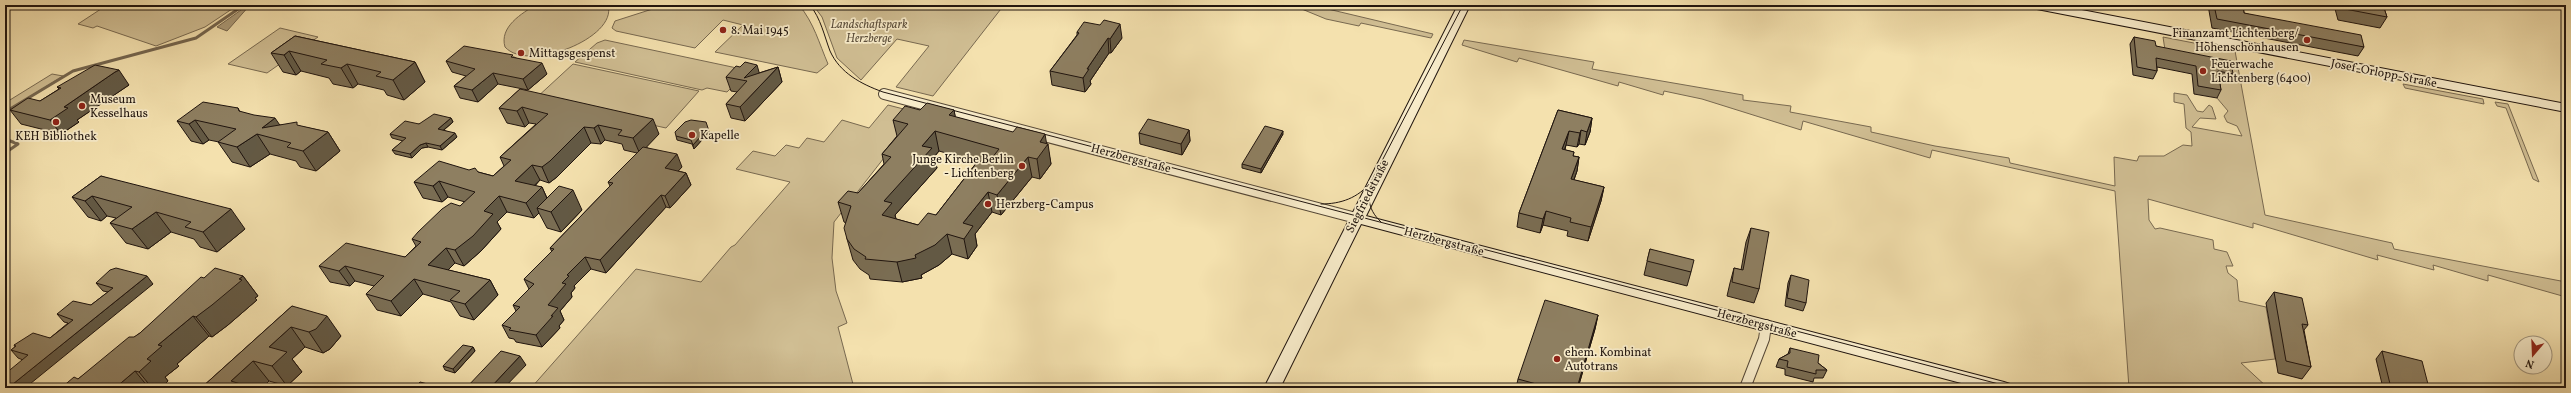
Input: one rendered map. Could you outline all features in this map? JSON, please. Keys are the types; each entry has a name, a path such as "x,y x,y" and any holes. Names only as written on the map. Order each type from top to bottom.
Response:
{"street":[{"name":"Siegfriedstraße","path":"1272,388 1464,5"},
{"name":"Josef-Orlopp-Straße","path":"2037,5 2566,108"},
{"name":"Herzbergstraße","path":"884,94 2004,388"},
{"path":"1745,388 1764,339 1766,326"}],"green space":[{"path":"107,5 238,5 205,27 156,46 97,26 93,28 78,24"},
{"path":"536,5 608,5 607,17 599,29 586,40 569,48 550,54 532,56 516,54 505,47 505,33 508,27 518,17"},
{"path":"665,5 799,5 809,19 828,64 817,73 715,52 743,25 723,20 695,48 616,31 612,28 615,21"},
{"name":"Landschaftspark Herzberge","path":"813,5 1004,5 933,96 896,87 929,46 897,39 861,80 837,58 822,17"},
{"path":"1292,5 1311,5 1433,34 1431,38 1361,23 1359,26 1326,19"},
{"path":"280,28 318,37 267,73 228,64"},
{"path":"2163,37 2235,51 2265,215 2392,243 2394,249 2566,282 2566,297 2488,275 2488,281 2433,265 2434,270 2377,255 2378,260 2253,223 2253,228 2148,199 2149,220 2155,229 2160,228 2213,240 2214,249 2227,252 2233,266 2226,266 2228,273 2237,280 2239,301 2266,307 2275,359 2241,363 2268,388 2129,388 2115,191 1932,150 1930,158 1803,121 1801,130 1702,99 1664,91 1663,95 1619,82 1618,86 1519,58 1517,62 1462,45 1464,40 1594,62 1592,69 1743,95 1743,100 1791,106 1790,112 1871,127 1871,132 1935,146 2009,158 2010,163 2115,186 2114,157 2137,161 2139,156 2164,156 2183,145 2192,146 2191,132 2186,128 2184,104 2174,102 2174,93 2187,95 2197,111 2203,112 2209,105 2212,107 2216,119 2200,118 2192,127 2242,136 2237,126 2227,122 2224,116 2228,111 2217,98 2215,85 2165,50"},
{"path":"605,40 751,71 742,77 727,92 707,88 702,90 575,62 597,43"},
{"path":"573,64 699,91 666,128 535,99"},
{"path":"52,74 63,76 5,112 5,103"},
{"path":"2403,84 2483,99 2484,104 2405,88"},
{"path":"2495,102 2508,104 2539,182 2533,179 2506,108 2497,106"},
{"path":"888,105 919,113 834,222 832,258 836,291 847,323 838,327 854,388 531,388 636,269 701,282 790,182 736,169 753,151 775,156 786,145 799,148 807,138 824,142 842,120 869,128"}],"shaded area":[{"path":"248,5 250,5 227,31 217,27"}],"building":[{"path":"2214,5 2243,5 2244,13 2361,35 2364,47 2217,19"},
{"path":"2344,5 2383,5 2387,17 2345,9"},
{"path":"1104,20 1120,24 1110,39 1108,38 1087,69 1089,69 1083,78 1050,71 1079,33 1077,32 1084,22 1100,25"},
{"path":"295,36 415,62 393,80 376,76 381,72 347,64 341,68 321,64 327,60 289,51 284,55 271,53"},
{"path":"2134,37 2155,41 2156,46 2231,61 2233,74 2218,71 2221,90 2198,86 2196,66 2156,58 2157,71 2137,67"},
{"path":"464,46 513,55 511,57 542,63 523,79 493,73 472,90 454,86 475,69 446,61"},
{"path":"745,62 757,65 744,78 778,67 740,107 726,104 747,81 726,77 736,66 740,67"},
{"path":"95,65 119,70 64,107 68,108 50,120 10,110 28,98 40,101 61,88 57,87"},
{"path":"520,89 653,119 633,138 618,135 622,130 598,125 594,128 584,127 550,161 542,167 532,165 515,181 542,187 526,203 499,196 484,211 493,214 473,236 455,250 446,248 428,265 490,280 465,304 450,300 460,291 414,279 391,301 366,294 384,276 345,266 339,271 319,266 346,243 405,257 421,242 412,239 442,209 451,203 460,206 475,192 439,181 433,186 414,182 439,161 469,170 475,168 478,172 493,176 511,160 500,157 548,114 522,107 517,111 499,108"},
{"path":"203,102 238,108 239,111 275,118 262,128 297,122 297,125 328,132 303,151 287,147 291,143 257,134 237,147 218,142 236,129 195,120 189,124 177,121"},
{"path":"927,103 954,110 949,115 1013,132 1017,127 1045,134 1040,142 1048,144 1037,159 1028,157 997,195 988,192 963,223 973,226 964,239 947,234 935,245 915,255 916,258 897,262 865,259 866,257 854,249 847,239 844,228 851,206 838,202 848,191 858,193 891,157 882,154 908,124 893,120 905,106 920,110","holes":["935,131 999,149 988,163 978,161 936,215 928,213 918,225 882,215 892,203 884,201 932,148 922,146"]},
{"path":"1558,110 1592,118 1587,132 1581,130 1580,133 1569,131 1562,149 1574,152 1573,156 1579,157 1571,179 1604,187 1591,227 1570,222 1571,218 1546,211 1543,219 1519,213"},
{"path":"434,114 451,118 438,129 455,133 440,146 426,143 420,145 410,154 392,150 406,138 390,134 405,121 419,124"},
{"path":"1148,119 1189,130 1181,144 1139,133"},
{"name":"Kapelle","path":"691,120 706,122 708,128 693,145 691,140 676,136 675,132 685,122"},
{"path":"1265,126 1283,131 1261,169 1242,164"},
{"path":"643,147 677,154 665,168 686,173 665,196 661,195 600,260 585,257 567,275 569,276 562,283 566,284 548,305 558,308 536,335 509,330 511,328 502,325 520,307 513,305 534,284 524,279 554,249 550,248 613,183 608,182"},
{"path":"101,176 231,209 203,232 185,227 191,222 156,212 132,229 110,223 132,207 92,196 85,201 72,197"},
{"path":"559,186 573,190 551,212 537,208"},
{"path":"1751,228 1769,232 1759,289 1732,282 1734,268 1743,270"},
{"path":"1650,249 1694,260 1691,272 1647,261"},
{"path":"116,268 147,276 8,388 5,388 5,374 28,355 11,350 16,346 14,345 33,333 50,338 73,320 57,314 73,301 91,305 113,288 96,283 110,270"},
{"path":"215,268 243,276 239,279 242,280 196,317 193,316 158,345 162,346 147,359 151,361 139,372 135,371 115,388 61,388 74,377 78,379 129,337 134,337 140,333 201,277 204,278"},
{"path":"1791,275 1809,280 1806,303 1787,298"},
{"path":"2274,292 2302,298 2308,325 2302,324 2311,367 2286,361"},
{"name":"ehem. Kombinat Autotrans","path":"1545,300 1598,315 1577,388 1551,388 1518,379"},
{"path":"292,306 327,316 316,329 309,332 291,327 269,347 287,352 272,366 253,361 231,381 250,387 249,388 201,388"},
{"path":"463,345 473,347 453,369 443,366"},
{"path":"1790,348 1819,355 1818,363 1827,370 1816,370 1816,374 1787,367 1788,361 1779,359 1790,353"},
{"path":"501,351 520,356 490,388 466,388"},
{"path":"2382,351 2422,361 2429,388 2391,388"},
{"path":"420,382 443,388 414,388"}],"waterway":[{"path":"5,112 73,71 196,38 244,5"},
{"path":"5,139 18,144 5,153"}],"tram line":[{"path":"810,5 820,21 830,51 839,66 852,77 883,92 2014,388"},
{"path":"1374,177 1463,5"},
{"path":"1321,204 1335,203 1355,196 1366,188 1374,177"},
{"path":"1374,177 1370,189 1369,200 1370,206 1376,217 1381,222"}],"place":[{"name":"8. Mai 1945","path":"723,30"},
{"name":"Finanzamt Lichtenberg/ Hohenschönhausen","path":"2307,40"},
{"name":"Mittagsgespenst","path":"521,53"},
{"name":"Feuerwache Lichtenberg (6400)","path":"2203,71"},
{"name":"Museum Kesselhaus","path":"82,106"},
{"name":"KEH Bibliothek","path":"56,122"},
{"name":"Kapelle","path":"692,135"},
{"name":"Junge Kirche Berlin - Lichtenberg","path":"1022,166"},
{"name":"Herzberg-Campus","path":"988,204"},
{"name":"ehem. Kombinat Autotrans","path":"1557,359"}]}
